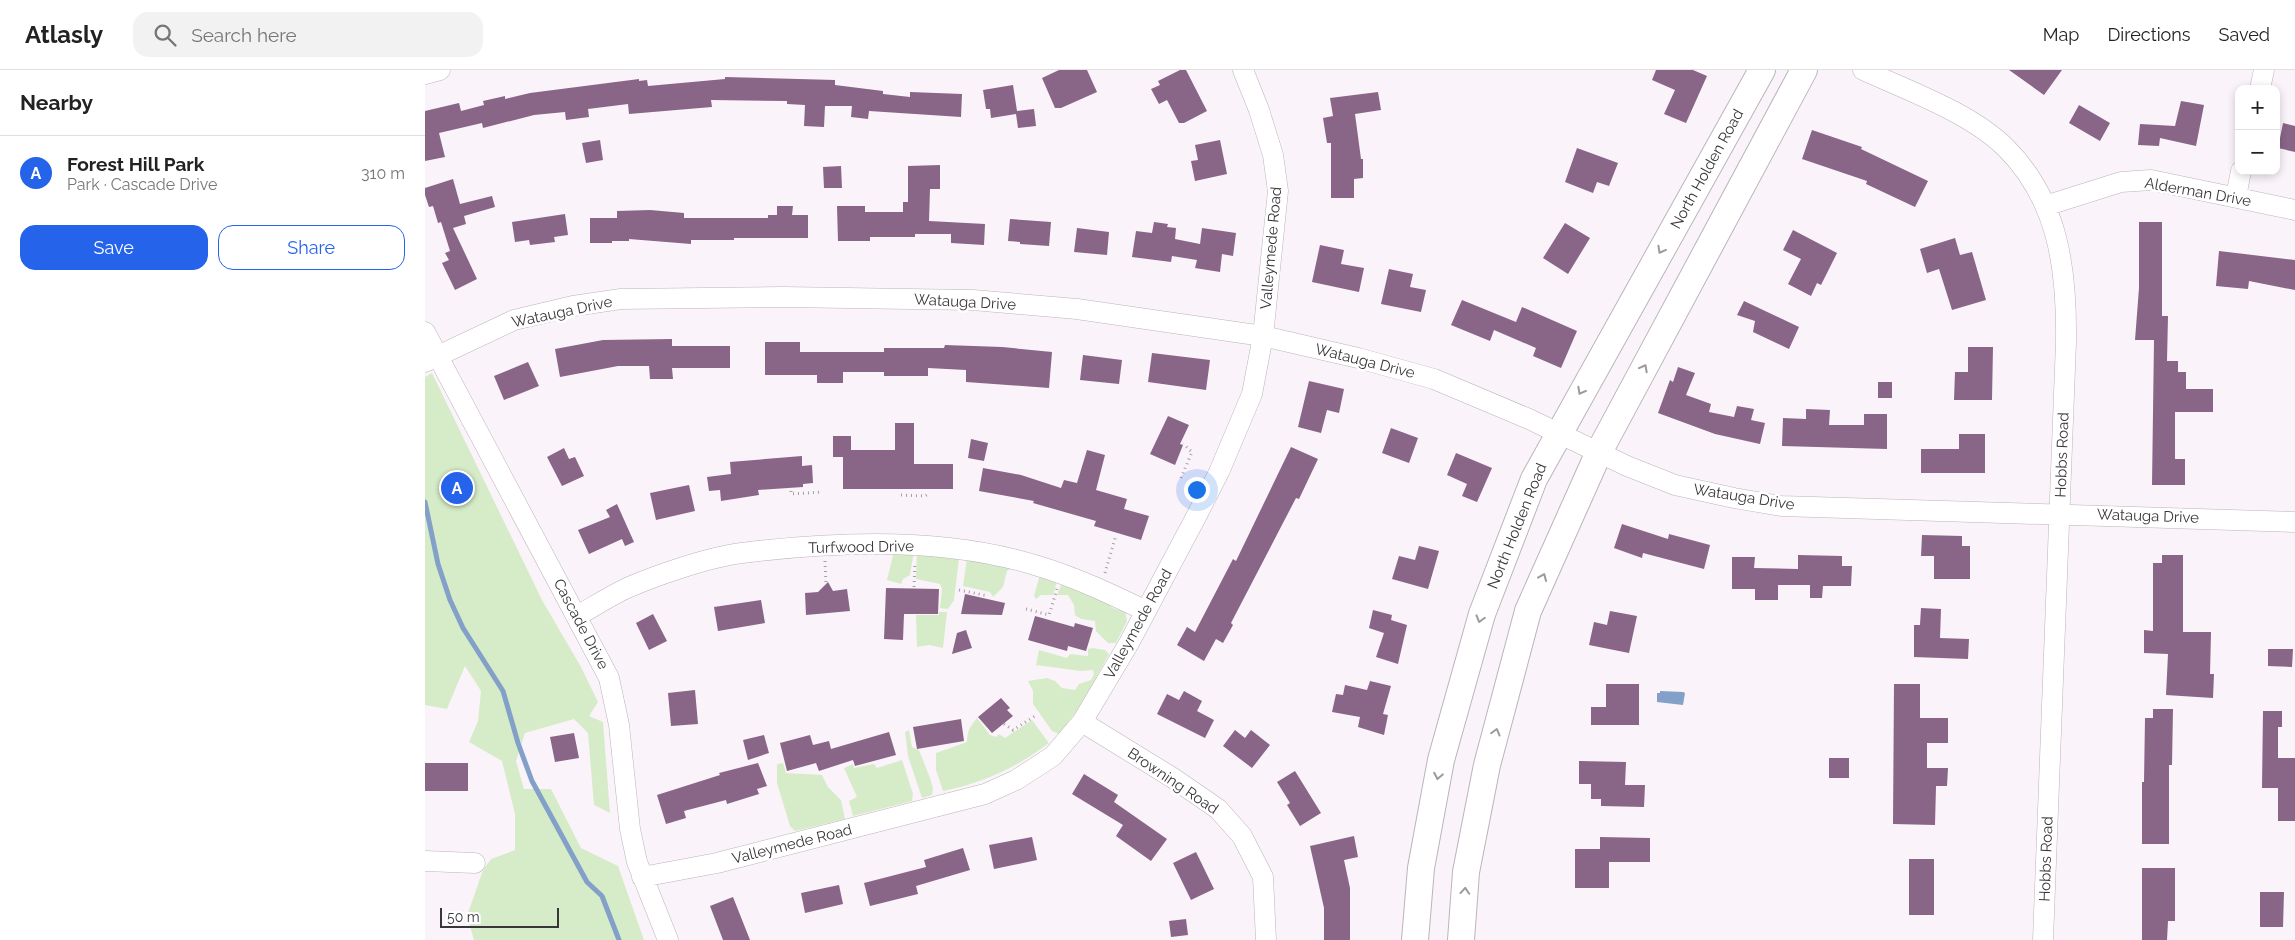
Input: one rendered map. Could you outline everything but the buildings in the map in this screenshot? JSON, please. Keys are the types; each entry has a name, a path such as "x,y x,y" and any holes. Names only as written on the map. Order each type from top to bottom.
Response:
{"main road":[{"name":"North Holden Road","path":"1415,940 1421,868 1441,760 1478,628 1534,479 1558,432 1762,70"},
{"path":"1461,940 1466,872 1487,765 1529,611 1599,452 1804,70"}],"street":[{"path":"425,74 439,70"},
{"name":"Valleymede Road","path":"642,876 717,863 985,794 1015,780 1053,756 1082,722 1146,612 1222,463 1252,394 1263,336 1278,191 1273,155 1259,110 1243,70"},
{"name":"Hobbs Road","path":"1863,70 1944,107 1979,127 2005,147 2022,167 2045,206 2057,238 2067,300 2043,940"},
{"path":"2261,85 2264,70"},
{"path":"2235,197 2240,175"},
{"name":"Alderman Drive","path":"2045,206 2121,182 2151,180 2295,210"},
{"name":"Watauga Drive","path":"431,359 514,320 573,306 621,299 784,297 973,300 1077,308 1263,336 1358,358 1433,379 1558,432 1631,468 1675,485 1734,498 1781,506 2059,513 2295,522"},
{"name":"Cascade Drive","path":"425,332 431,359 577,616 609,678 619,724 630,829 642,876 668,940"},
{"name":"Turfwood Drive","path":"577,616 626,589 684,568 740,553 823,546 917,546 950,548 994,555 1039,566 1061,574 1100,589 1146,612"},
{"name":"Browning Road","path":"1082,722 1173,778 1218,809 1236,829 1263,877 1266,940"},
{"path":"425,861 475,863"}],"path":[{"path":"1181,478 1192,452 1183,444"},
{"path":"791,491 791,494 822,492"},
{"path":"901,495 925,496 930,493"},
{"path":"1100,589 1116,535"},
{"path":"823,546 826,585"},
{"path":"914,587 917,546"},
{"path":"1026,609 1049,616 1061,574"},
{"path":"959,590 987,596"},
{"path":"1003,724 1013,730 1035,716"}],"green space":[{"path":"432,373 542,600 581,667 598,702 589,716 603,722 610,813 594,805 588,733 574,719 525,733 516,761 524,789 551,789 581,848 618,866 644,940 474,940 467,916 483,870 491,859 515,850 515,814 502,761 469,742 478,721 481,691 465,666 447,709 425,705 425,377"},
{"path":"894,551 914,551 910,575 903,579 901,584 887,580"},
{"path":"917,551 959,558 954,600 948,609 940,608 942,589 940,584 916,579"},
{"path":"967,558 1016,565 1007,571 1003,587 993,597 990,592 963,586"},
{"path":"1042,573 1058,578 1053,595 1041,595 1036,599 1034,596"},
{"path":"1063,580 1113,602 1111,607 1118,610 1120,606 1125,610 1127,621 1116,643 1108,643 1096,631 1095,621 1081,619 1075,615 1074,605 1068,595 1057,595"},
{"path":"939,612 947,612 943,648 929,645 917,647 916,615 939,615"},
{"path":"1088,649 1105,650 1109,654 1081,705 1059,734 1052,731 1033,704 1033,691 1028,681 1047,678 1055,681 1062,688 1075,690 1079,684 1091,680 1094,674 1093,670 1081,671 1036,665 1039,650 1067,658 1070,654 1088,656"},
{"path":"977,718 990,735 996,737 999,734 1005,738 1032,720 1049,743 1024,760 999,773 972,784 943,791 936,770 936,753 967,742 969,729"},
{"path":"909,730 912,747 919,750 933,788 932,795 922,798 908,756 905,732"},
{"path":"902,760 913,794 912,801 853,816 849,801 857,797 844,768 853,764 854,768 874,764 877,768"},
{"path":"783,763 786,773 822,775 828,787 841,800 845,819 795,831 790,826 777,783 777,764"}],"water":[{"path":"1660,691 1685,693 1683,705 1657,702 1657,693 1660,693"}],"waterway":[{"path":"425,502 438,564 450,600 463,628 503,691 518,743 532,781 587,882 602,896 619,940"}],"place":[{"name":"Forest Hill Park","path":"457,488"}]}
